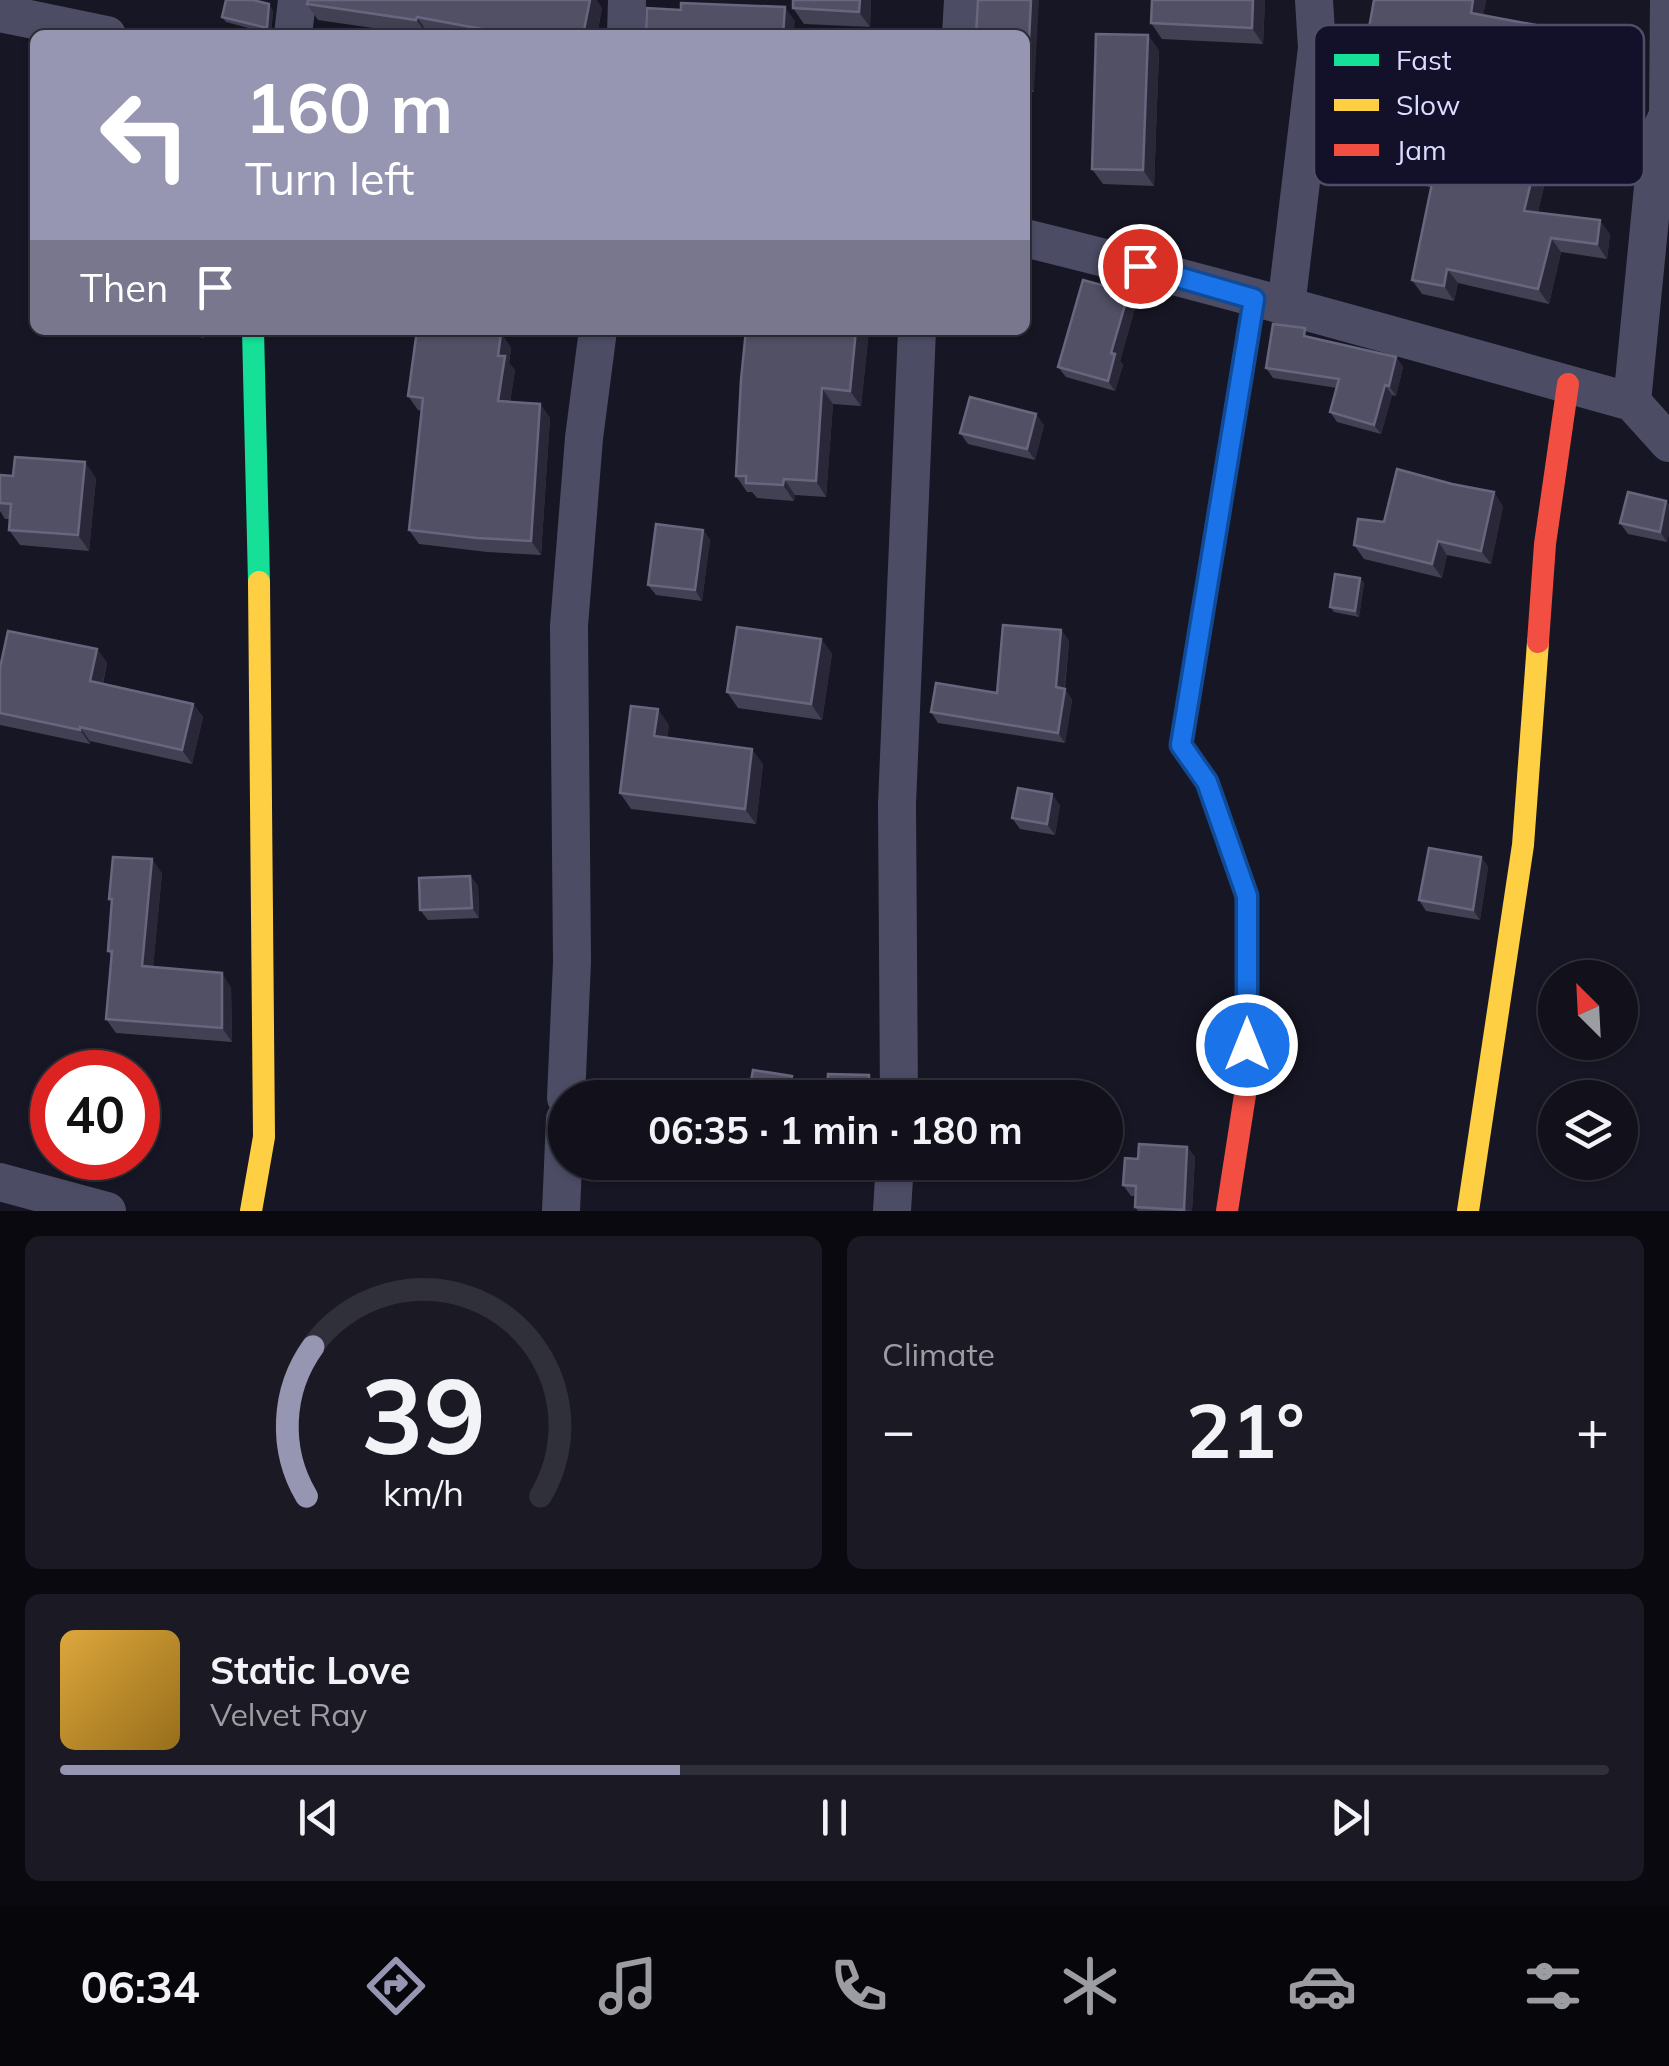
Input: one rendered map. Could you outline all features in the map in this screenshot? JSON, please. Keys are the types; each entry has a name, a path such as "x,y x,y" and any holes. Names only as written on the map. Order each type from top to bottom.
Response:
{"street":[{"path":"294,30 297,0"},
{"path":"626,30 627,0"},
{"path":"961,30 963,0"},
{"path":"1314,0 1316,25"},
{"path":"1632,402 1658,136 1669,114 1669,0"},
{"path":"0,13 83,30"},
{"path":"1227,1211 1247,1082 1247,896 1207,782 1181,745 1314,82"},
{"path":"1030,239 1179,276 1632,402 1669,444"},
{"path":"251,1211 264,1137 253,335"},
{"path":"567,1080 572,962 569,626 584,438 597,335"},
{"path":"900,1080 898,804 917,335"},
{"path":"1468,1211 1523,845 1545,544 1568,384"},
{"path":"561,1211 562,1180"},
{"path":"892,1211 895,1180"},
{"path":"0,1182 106,1211"}],"building":[{"path":"226,0 269,4 267,28 222,17"},
{"path":"308,0 590,0 584,30 487,30 307,4"},
{"path":"793,0 860,0 859,12 793,8"},
{"path":"978,0 1031,0 1030,30 976,30"},
{"path":"1152,0 1253,0 1252,28 1151,23"},
{"path":"1374,0 1473,0 1471,13 1536,25 1370,25"},
{"path":"681,3 785,7 783,30 646,30 647,8 681,10"},
{"path":"1096,34 1148,35 1143,170 1092,169"},
{"path":"1432,185 1530,185 1524,211 1600,220 1597,244 1551,238 1538,289 1447,269 1444,286 1412,280"},
{"path":"1083,280 1109,287 1107,292 1127,298 1111,353 1115,354 1108,381 1058,367"},
{"path":"1273,324 1305,328 1304,336 1396,357 1374,425 1330,412 1339,379 1266,368"},
{"path":"416,335 501,335 498,356 505,356 498,401 540,404 531,541 409,530 423,398 408,396"},
{"path":"746,335 856,335 850,391 822,388 816,481 784,479 783,485 746,483 746,476 736,476"},
{"path":"970,397 1036,414 1027,449 960,433"},
{"path":"15,457 85,462 78,535 9,530 11,504 0,503 0,475 13,476"},
{"path":"1397,469 1494,492 1481,551 1438,541 1432,564 1354,545 1358,519 1384,522"},
{"path":"1628,492 1666,501 1660,532 1620,523"},
{"path":"656,524 703,530 695,590 648,585"},
{"path":"1335,574 1360,578 1355,611 1330,607"},
{"path":"1003,625 1061,630 1056,687 1065,689 1058,733 931,712 936,683 997,693"},
{"path":"737,627 821,639 811,704 727,692"},
{"path":"8,631 97,649 90,681 193,704 182,750 0,713 0,668"},
{"path":"631,706 658,709 654,736 752,749 745,809 620,793"},
{"path":"1018,788 1052,794 1047,824 1012,818"},
{"path":"1429,848 1481,857 1473,910 1419,900"},
{"path":"113,857 152,859 142,966 222,973 222,1028 106,1019 112,951 108,951"},
{"path":"470,876 472,908 420,910 419,878"},
{"path":"753,1070 792,1076 791,1080 751,1080"},
{"path":"828,1074 869,1075 869,1080 828,1080"},
{"path":"1139,1144 1187,1147 1184,1210 1135,1207 1136,1186 1123,1185 1125,1158 1138,1159"}],"traffic: fast":[{"path":"1233,425 1254,299"},
{"path":"253,335 259,582"}],"traffic: slow":[{"path":"251,1211 264,1137 259,582"},
{"path":"1468,1211 1523,845 1538,642"}],"traffic: jam":[{"path":"1538,642 1545,544 1568,384"},
{"path":"1227,1211 1247,1082 1247,896 1207,782 1181,745 1233,425"}],"route":[{"path":"1140,266 1254,299 1181,745 1207,782 1247,896 1247,1045"}]}
